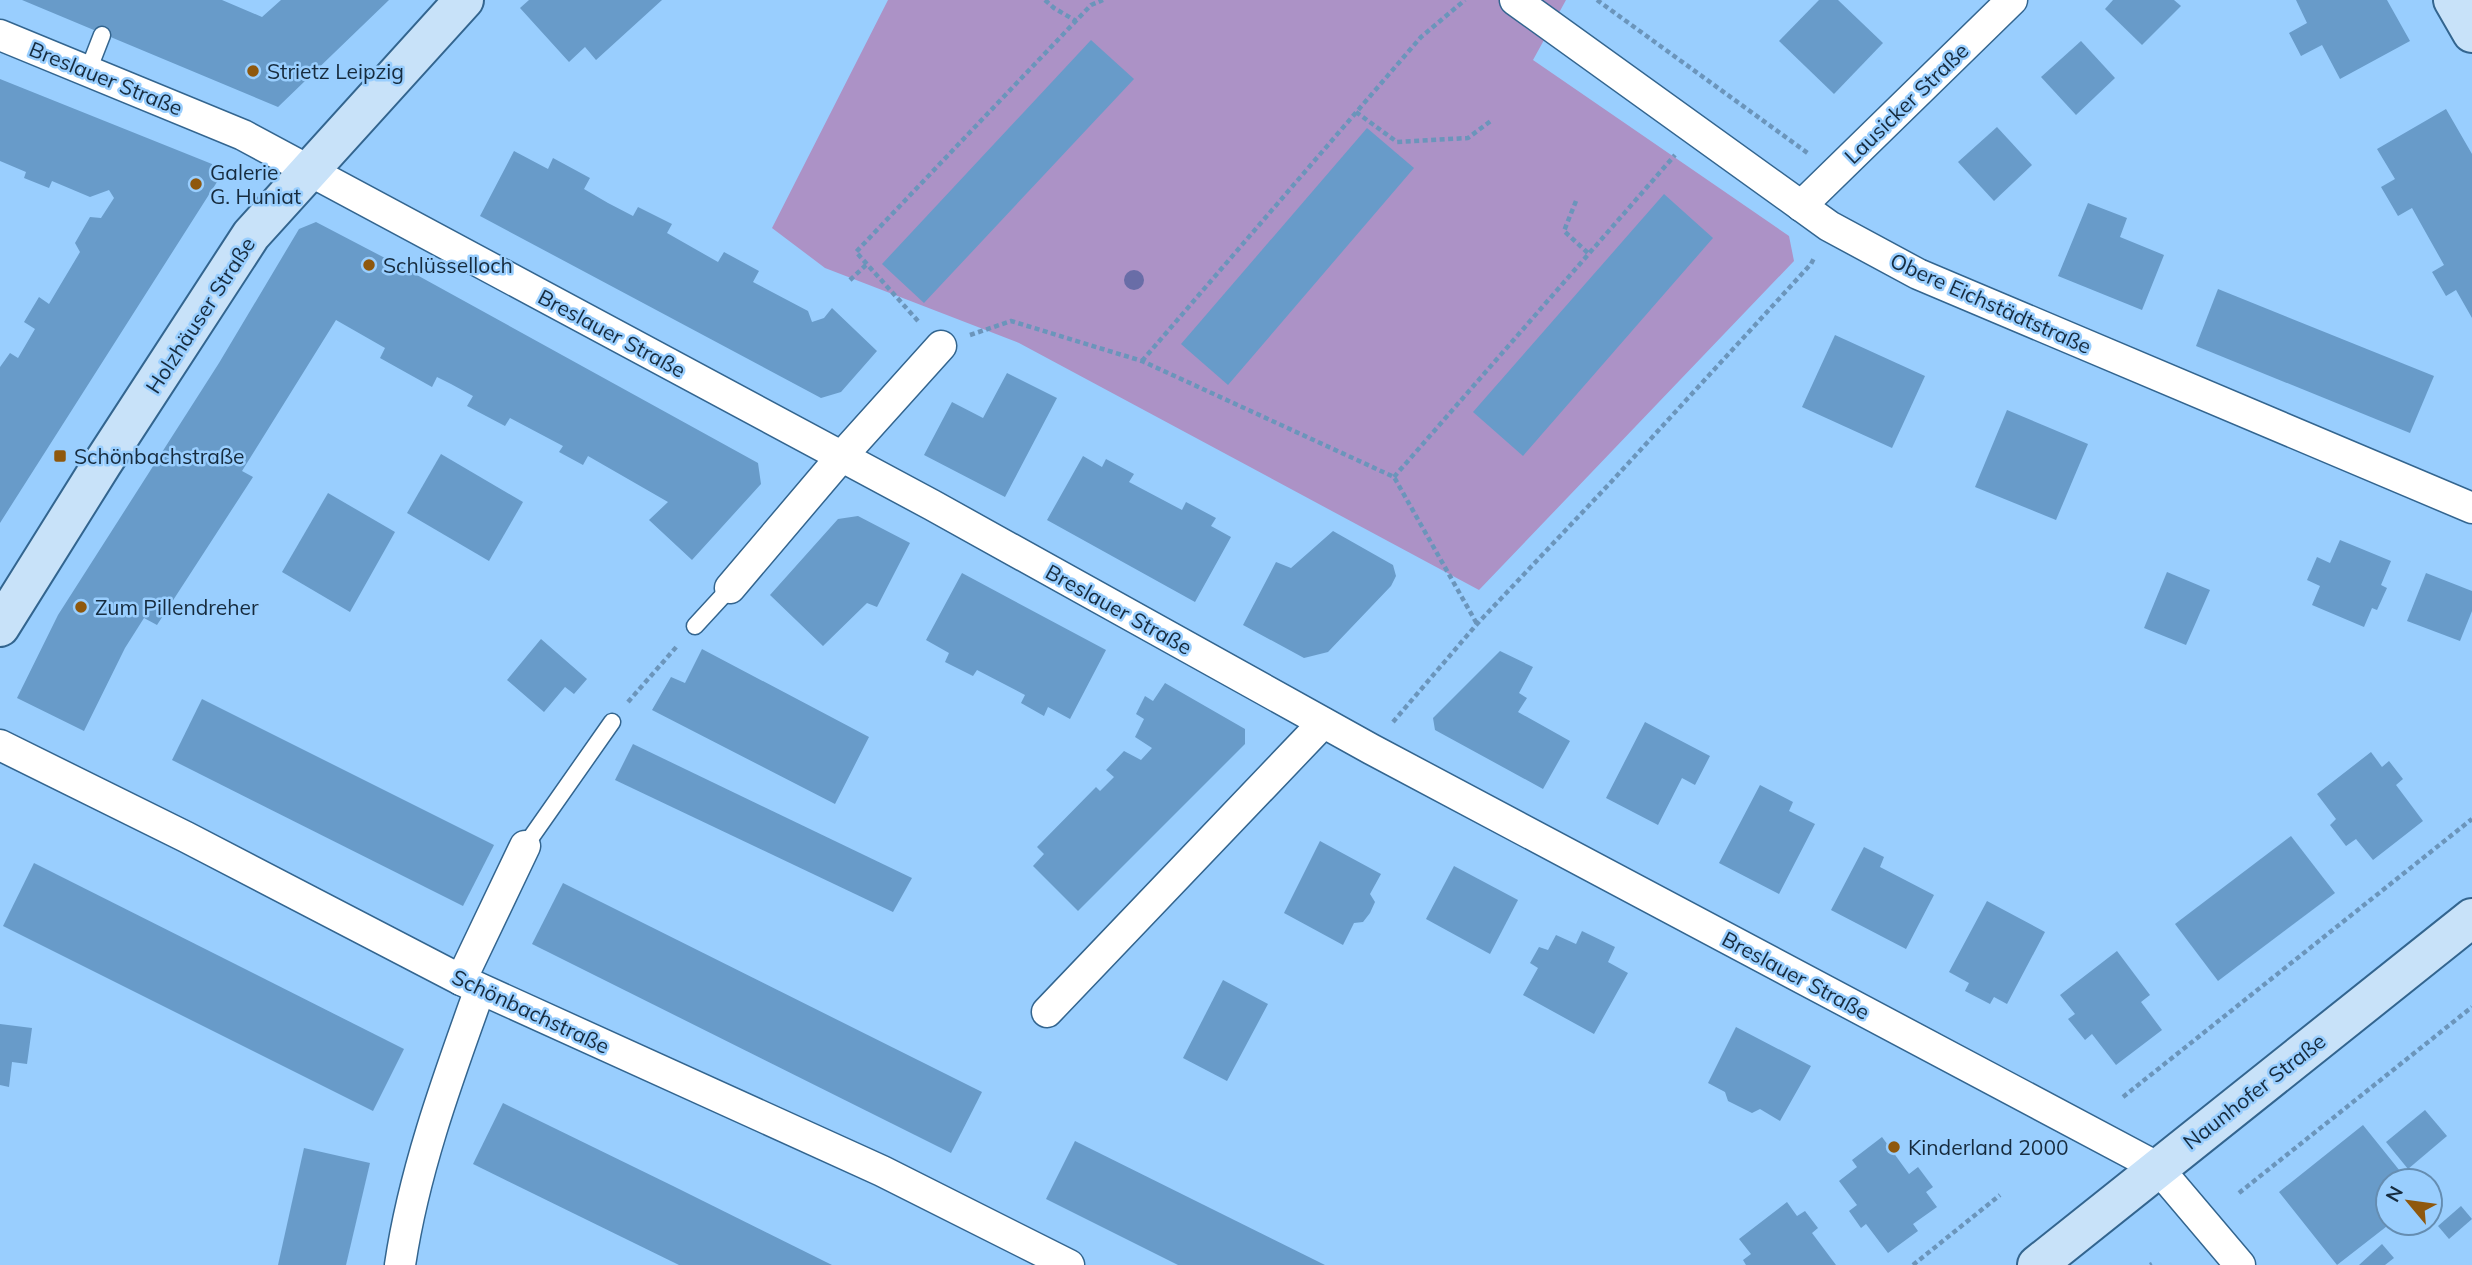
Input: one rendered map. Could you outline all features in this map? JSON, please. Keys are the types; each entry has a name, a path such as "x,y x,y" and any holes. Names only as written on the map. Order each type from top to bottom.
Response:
{"main road":[{"name":"Holzhäuser Straße","path":"0,627 102,464 251,236 464,0"},
{"path":"2453,0 2472,33"},
{"name":"Naunhofer Straße","path":"2037,1265 2472,918"}],"street":[{"name":"Obere Eichstädtstraße","path":"1515,0 1829,226 1918,274 2472,508"},
{"name":"Lausicker Straße","path":"1801,206 2012,0"},
{"name":"Breslauer Straße","path":"0,35 243,135 842,456 1371,749 2158,1167 2240,1265"},
{"path":"730,588 842,456 941,346"},
{"path":"1047,1012 1323,723"},
{"name":"Schönbachstraße","path":"0,745 186,837 471,984 882,1171 1069,1265"},
{"path":"400,1265 405,1233 471,984 525,846"}],"lane":[{"path":"88,71 102,35"},
{"path":"695,626 730,588"},
{"path":"525,846 612,722"}],"path":[{"path":"1045,0 1076,21"},
{"path":"1103,0 1091,5 856,252 941,346 1011,321 1142,361 1394,477 1477,624"},
{"path":"1142,361 1421,37 1465,0"},
{"path":"1597,0 1835,173"},
{"path":"1356,112 1397,142 1468,138 1492,120"},
{"path":"1394,477 1696,130"},
{"path":"1576,201 1564,231 1588,253"},
{"path":"1371,749 1477,624 1811,264 1829,226"},
{"path":"850,280 866,265"},
{"path":"612,722 695,626"},
{"path":"2123,1097 2472,819"},
{"path":"2239,1193 2472,1006"},
{"path":"1913,1265 2000,1195"}],"shaded area":[{"path":"888,0 1566,0 1533,60 1789,236 1794,261 1479,590 1019,343 825,268 772,228"}],"building":[{"name":"Strietz Leipzig","path":"22,0 222,0 262,17 281,0 389,0 278,107"},
{"path":"529,0 662,0 596,60 585,47 569,62 520,8"},
{"path":"1819,0 1838,0 1883,43 1834,94 1779,41"},
{"path":"2113,0 2174,0 2181,6 2142,45 2105,9"},
{"path":"2296,0 2387,0 2410,41 2340,79 2322,45 2301,56 2289,33 2307,23"},
{"path":"1091,40 1134,79 924,303 882,264"},
{"path":"2081,41 2115,78 2076,115 2041,77"},
{"path":"0,79 212,164 217,182 0,523 0,367 10,353 18,358 35,329 24,322 39,297 49,304 80,252 75,243 90,217 101,218 114,198 109,190 90,197 52,181 49,188 24,178 26,172 0,161"},
{"path":"2446,109 2472,154 2472,318 2456,290 2446,296 2432,272 2444,265 2412,208 2398,216 2381,187 2395,179 2377,149"},
{"path":"1997,127 2032,165 1994,201 1958,162"},
{"path":"1367,128 1414,168 1228,385 1181,344"},
{"path":"514,151 548,169 553,158 590,178 584,189 608,203 633,216 638,207 672,224 667,233 718,262 724,252 759,271 753,282 808,311 812,322 824,318 832,308 877,351 841,392 821,398 480,216"},
{"path":"1664,194 1713,238 1523,456 1473,412"},
{"path":"2088,203 2127,218 2120,237 2164,255 2142,310 2058,276"},
{"path":"316,222 758,463 761,484 692,560 649,520 668,502 588,456 583,465 559,452 563,446 510,418 505,426 467,406 473,396 437,377 432,387 380,358 385,348 336,320 242,471 253,477 157,625 144,618 125,648 84,731 17,698 58,615 219,363 299,229"},
{"path":"2218,289 2434,376 2410,433 2196,346"},
{"path":"1835,335 1925,376 1892,448 1802,407"},
{"path":"1007,373 1057,398 1005,497 924,455 952,402 983,418"},
{"path":"2007,410 2088,444 2056,520 1975,487"},
{"path":"441,454 523,502 489,561 407,513"},
{"path":"1083,456 1102,467 1106,459 1134,474 1129,482 1182,510 1186,502 1216,518 1211,526 1231,537 1195,602 1047,520"},
{"path":"328,493 395,532 350,612 282,572"},
{"path":"858,516 910,543 877,607 867,603 823,646 770,595 838,519"},
{"path":"1333,531 1393,565 1396,576 1391,586 1328,652 1304,658 1243,625 1276,562 1291,568"},
{"path":"2340,540 2391,561 2381,585 2387,588 2377,610 2372,608 2364,627 2312,605 2320,586 2307,580 2317,557 2330,563"},
{"path":"2167,572 2210,590 2186,645 2144,628"},
{"path":"962,573 1106,650 1070,719 1048,707 1044,716 1021,703 1025,695 977,670 973,676 945,662 949,653 926,640"},
{"path":"2426,573 2472,591 2472,611 2460,641 2407,621"},
{"path":"541,639 587,679 574,694 565,687 544,712 507,680"},
{"path":"702,649 869,737 835,804 652,710 671,677 685,683"},
{"path":"1500,651 1533,667 1519,693 1527,698 1518,712 1570,741 1543,789 1435,730 1433,718"},
{"path":"1165,683 1245,729 1245,744 1078,911 1033,866 1044,854 1037,847 1096,787 1100,791 1114,777 1106,770 1124,751 1141,760 1152,748 1135,737 1144,719 1136,714 1145,696 1153,701"},
{"path":"202,699 494,845 463,906 172,760"},
{"path":"1645,722 1710,756 1695,785 1682,778 1658,825 1606,798"},
{"path":"633,744 912,878 893,912 615,780"},
{"path":"2371,752 2382,767 2389,761 2403,779 2396,785 2423,821 2373,860 2356,839 2346,846 2330,825 2336,819 2317,794"},
{"path":"1760,785 1793,802 1789,811 1815,824 1779,894 1719,863"},
{"path":"2291,836 2335,893 2218,981 2175,924"},
{"path":"1320,841 1381,874 1370,894 1375,902 1370,913 1363,922 1354,923 1343,945 1284,913"},
{"path":"1864,847 1884,857 1880,867 1934,895 1906,949 1831,910"},
{"path":"34,863 404,1049 373,1111 3,926"},
{"path":"1454,866 1518,900 1490,954 1426,919"},
{"path":"563,883 982,1092 951,1153 532,944"},
{"path":"1987,901 2045,932 2007,1004 1994,997 1990,1004 1965,991 1969,983 1949,972"},
{"path":"1582,931 1615,947 1608,962 1628,973 1594,1034 1523,995 1538,968 1530,963 1539,947 1548,950 1556,935 1576,944"},
{"path":"2117,951 2150,995 2141,1002 2162,1030 2116,1065 2092,1034 2085,1040 2068,1019 2075,1014 2060,995"},
{"path":"1223,980 1268,1004 1227,1081 1183,1058"},
{"path":"0,1024 32,1028 27,1064 12,1062 9,1087 0,1085"},
{"path":"1736,1027 1811,1066 1780,1121 1760,1109 1752,1113 1728,1101 1725,1092 1708,1083"},
{"path":"503,1103 832,1265 679,1265 473,1164"},
{"path":"2425,1110 2447,1136 2410,1167 2406,1167 2386,1142"},
{"path":"2363,1125 2397,1167 2374,1167 2374,1236 2337,1265 2279,1192"},
{"path":"1882,1137 1909,1174 1918,1167 1933,1187 1926,1192 1937,1207 1913,1224 1918,1231 1888,1253 1866,1224 1861,1228 1849,1211 1857,1205 1839,1181 1857,1167 1852,1160"},
{"path":"1075,1141 1325,1265 1178,1265 1046,1199"},
{"path":"304,1148 370,1163 346,1265 278,1265"},
{"path":"1787,1202 1797,1216 1805,1211 1818,1228 1812,1233 1836,1265 1746,1265 1743,1260 1751,1254 1739,1239"},
{"path":"2461,1206 2472,1219 2449,1239 2444,1233 2444,1221"},
{"path":"2382,1244 2394,1258 2385,1265 2359,1265"}],"place":[{"name":"Strietz Leipzig","path":"253,71"},
{"name":"Galerie G. Huniat","path":"196,184"},
{"name":"Schlüsselloch","path":"369,265"},
{"name":"Schönbachstraße","path":"60,456"},
{"name":"Zum Pillendreher","path":"81,607"},
{"name":"Kinderland 2000","path":"1894,1147"}]}
